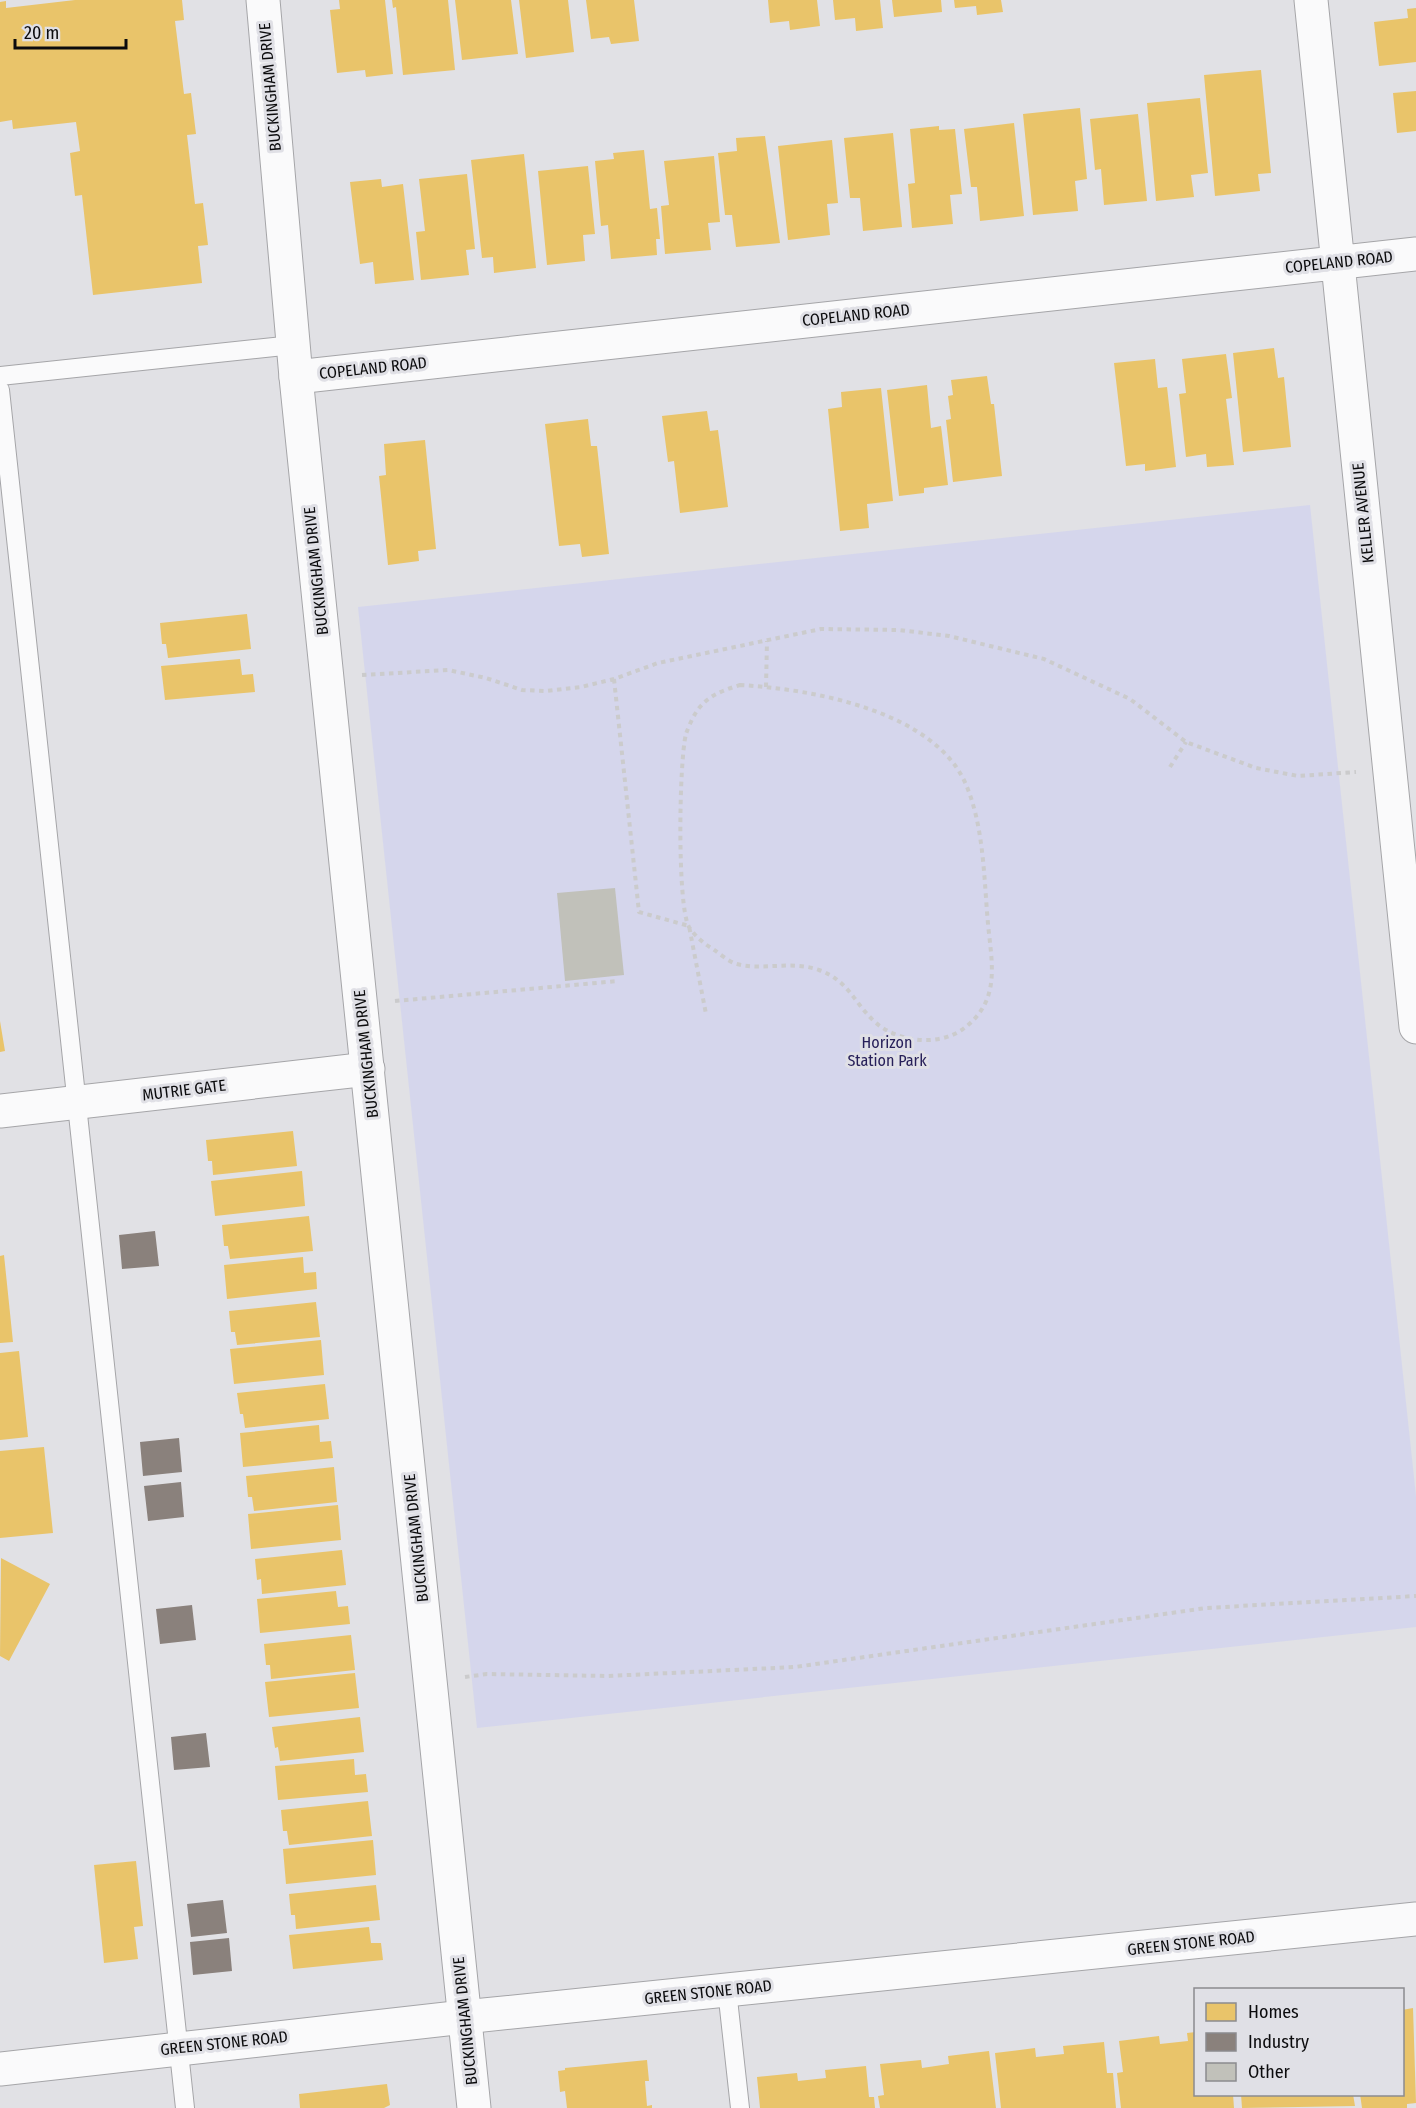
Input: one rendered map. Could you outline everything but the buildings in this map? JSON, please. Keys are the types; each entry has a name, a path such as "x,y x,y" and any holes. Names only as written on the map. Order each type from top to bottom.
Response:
{"street":[{"name":"BUCKINGHAM DRIVE","path":"263,0 294,361 474,2108"},
{"name":"KELLER AVENUE","path":"1311,0 1390,769 1406,818 1416,1027"},
{"name":"COPELAND ROAD","path":"294,361 1416,254"},
{"name":"MUTRIE GATE","path":"0,1111 368,1069"},
{"name":"GREEN STONE ROAD","path":"0,2069 464,2017 1416,1920"}],"lane":[{"path":"0,376 294,361"},
{"path":"0,390 185,2108"},
{"path":"727,1990 740,2108"}],"path":[{"path":"328,680 383,672 448,670 486,678 522,690 545,691 614,679 658,663 821,629 899,630 949,636 1044,660 1130,699 1186,742 1256,768 1298,776 1390,769"},
{"path":"766,687 767,641"},
{"path":"614,679 639,912 689,926 703,943 736,963 798,964 821,971 839,980 876,1022 908,1039 946,1038 960,1031 976,1018 992,993 992,963 977,822 967,786 952,761 904,723 865,707 766,687 740,685 713,694 695,714 686,734 683,771 682,886 684,910 689,926 706,1014"},
{"path":"1170,767 1186,742"},
{"path":"361,1005 618,981"},
{"path":"431,1681 487,1674 620,1676 795,1667 1206,1608 1416,1596"}],"green space":[{"name":"Horizon Station Park","path":"1310,505 1416,1496 1416,1627 477,1728 358,607"}]}
